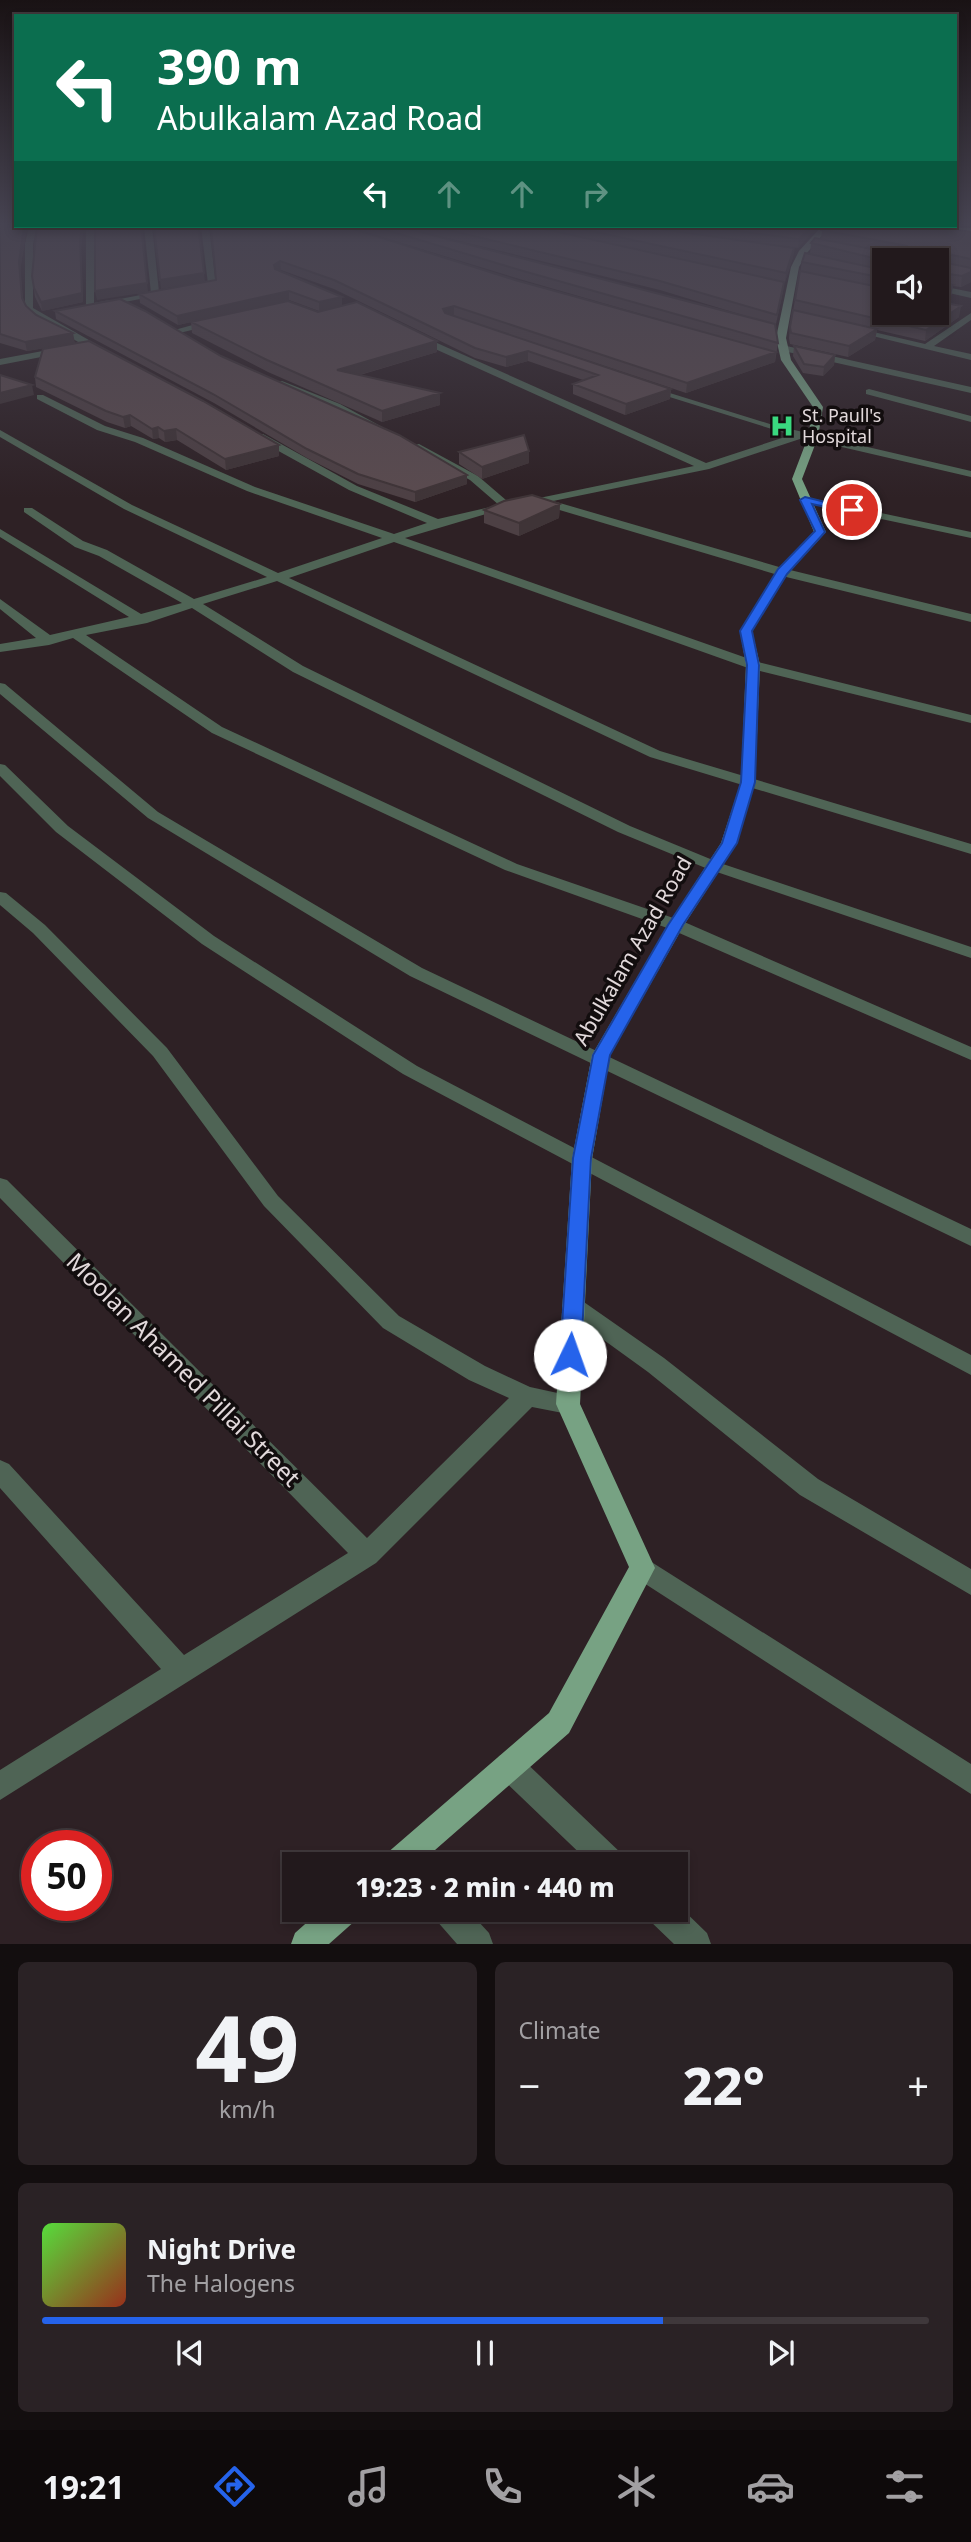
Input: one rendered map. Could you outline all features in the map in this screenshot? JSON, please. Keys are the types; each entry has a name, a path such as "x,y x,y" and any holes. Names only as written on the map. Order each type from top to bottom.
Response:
{"main road":[{"path":"782,336 788,316"},
{"name":"Abulkalam Azad Road","path":"642,1568 568,1404 582,1158 600,1060 676,925 729,843 748,782 753,665 746,631 782,572 820,532 797,479 818,407 782,336"},
{"path":"412,1852 559,1723 642,1568"},
{"path":"306,1944 331,1922"}],"street":[{"path":"46,316 113,357"},
{"path":"926,346 970,316"},
{"path":"165,325 180,334 226,320"},
{"path":"835,327 971,357"},
{"path":"405,332 705,467"},
{"path":"782,336 971,390"},
{"path":"0,362 91,345"},
{"path":"268,379 336,406 397,437"},
{"path":"640,384 808,436 971,474"},
{"path":"869,392 971,419"},
{"path":"40,397 101,428 139,440 251,489 753,665 971,719"},
{"path":"244,427 302,462 353,488 437,523"},
{"path":"0,433 128,507 655,754 971,849"},
{"path":"0,649 142,620 282,577 437,523 705,467 808,436"},
{"path":"410,443 523,503 782,572 971,618"},
{"path":"805,500 971,536"},
{"path":"28,510 79,544 103,553 194,604 298,670 624,829 714,866 971,953"},
{"path":"0,532 142,620"},
{"path":"0,603 49,641"},
{"path":"74,633 217,730 511,867 676,925 971,1054"},
{"path":"0,687 153,815 415,972 971,1238"},
{"path":"0,768 62,829 208,940 410,1070 582,1158 971,1366"},
{"path":"0,897 39,929 160,1052 271,1201 391,1322 477,1373 527,1396 568,1404"},
{"name":"Moolan Ahamed Pillai Street","path":"0,1185 367,1555"},
{"path":"573,1306 656,1365 809,1487 971,1583"},
{"path":"0,1786 367,1555 527,1396"},
{"path":"0,1471 181,1672"},
{"path":"642,1568 971,1780"},
{"path":"509,1766 599,1852"},
{"path":"459,1922 478,1944"},
{"path":"673,1922 696,1944"}],"building":[{"path":"0,316 37,316 73,333 25,342 0,334"},
{"path":"64,316 153,316 221,356 399,435 467,475 415,492 358,474 307,449 213,394"},
{"path":"220,316 385,316 437,341 337,370 440,393 382,411 267,360 191,322"},
{"path":"408,316 453,316 671,389 626,404 573,384 598,375 528,351 506,357 475,348"},
{"path":"483,316 644,316 776,352 687,383"},
{"path":"681,316 743,316 775,324 778,343"},
{"path":"792,316 818,316 877,329 849,346 791,333"},
{"path":"904,325 933,325 926,330"},
{"path":"89,341 203,401 279,445 225,459 176,429 152,429 130,415 123,417 106,411 35,377 43,349"},
{"path":"794,346 835,355 824,367 804,364"},
{"path":"0,375 32,385 0,393"},
{"path":"524,435 529,451 482,467 459,452"},
{"path":"532,495 560,504 519,523 484,510 504,501"}],"place":[{"name":"St. Paull's Hospital","path":"782,426"}],"route":[{"path":"570,1355 582,1158 601,1055 676,925 729,843 748,782 753,665 746,631 782,572 820,532 805,500 852,510"}]}
